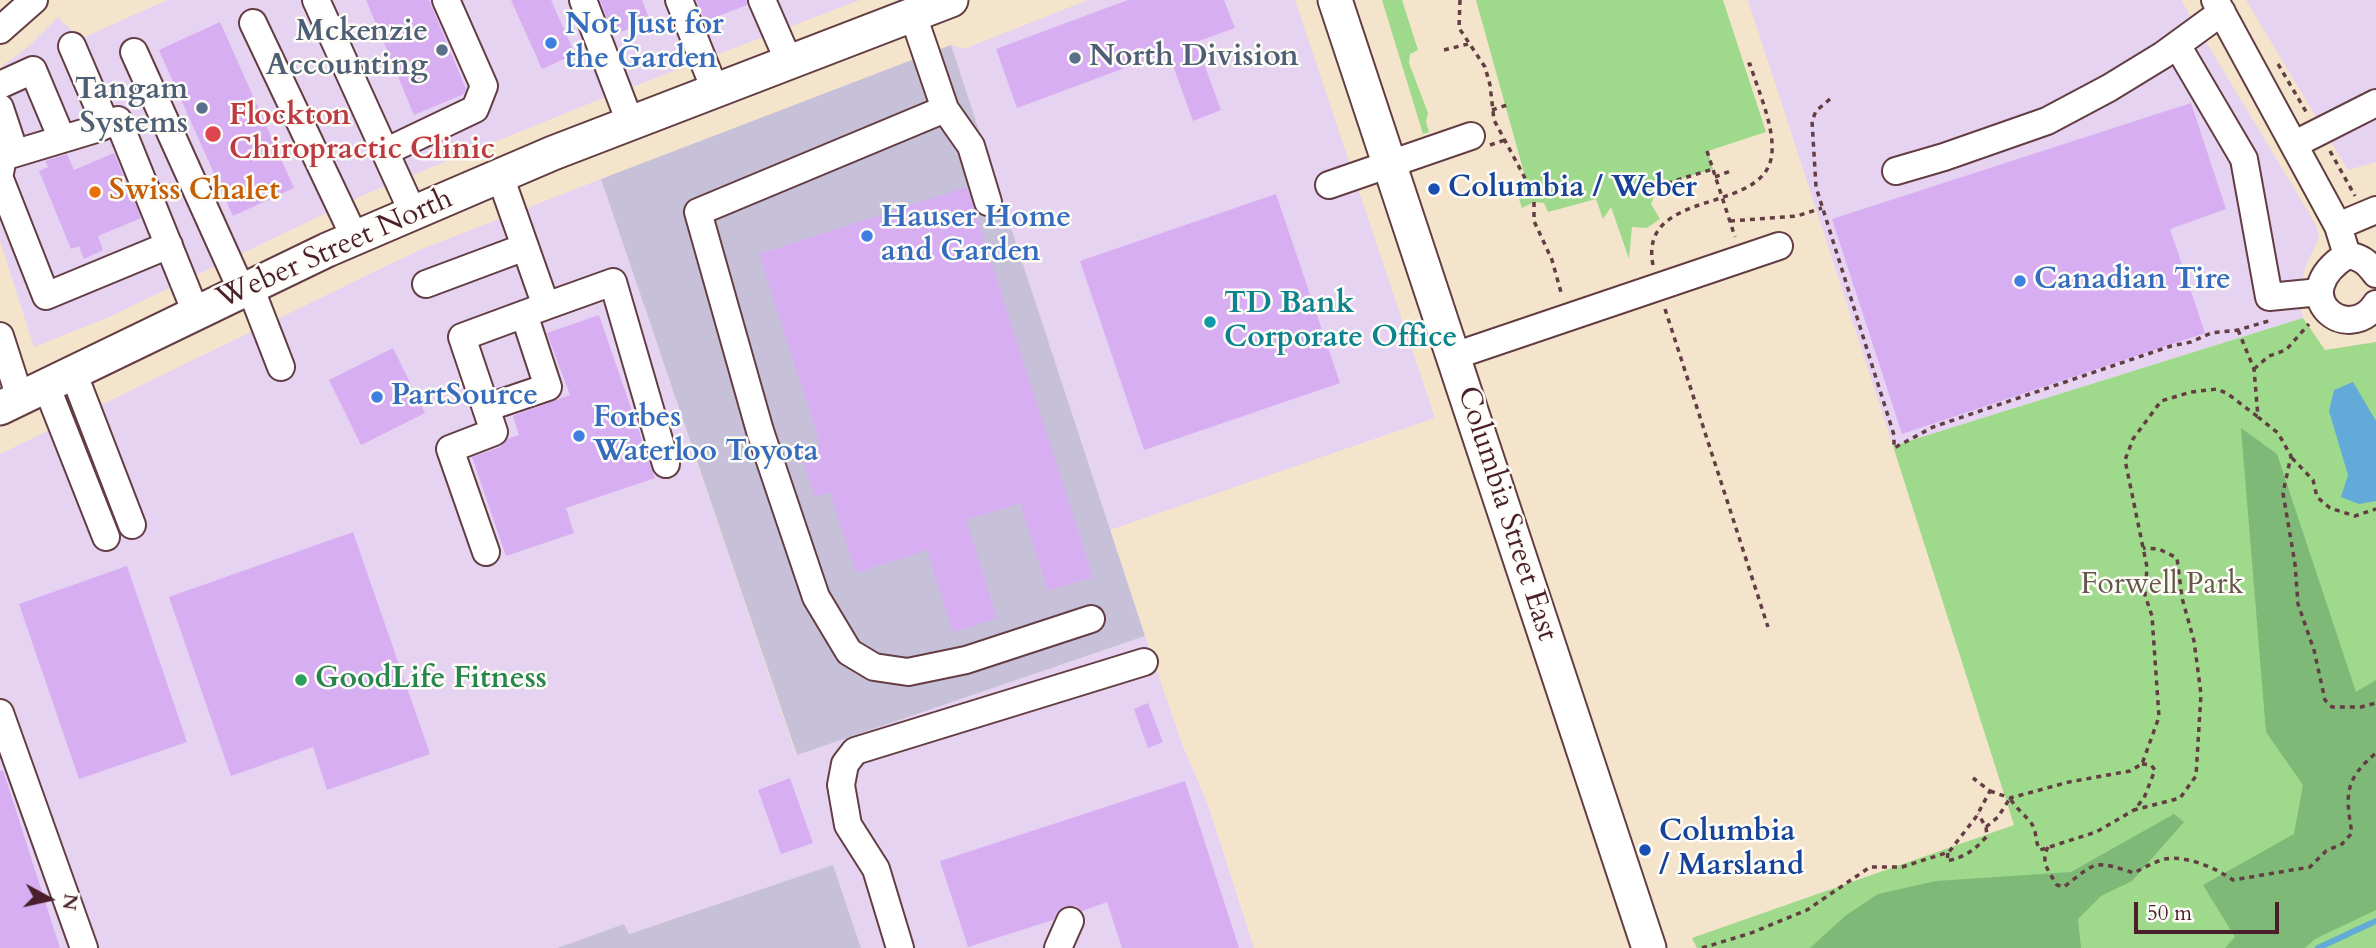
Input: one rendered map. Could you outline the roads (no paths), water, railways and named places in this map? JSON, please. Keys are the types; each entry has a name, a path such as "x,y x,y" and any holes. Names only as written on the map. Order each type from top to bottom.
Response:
{"main road":[{"name":"Weber Street North","path":"35,391 246,289 413,213 630,122 951,0"},
{"name":"Columbia Street East","path":"1335,0 1649,948"}],"street":[{"path":"0,30 34,0"},
{"path":"316,0 413,213"},
{"path":"385,152 475,109 484,86 446,0"},
{"path":"583,0 630,122"},
{"path":"679,0 715,90"},
{"path":"762,0 789,62"},
{"path":"1896,171 2047,121 2109,88 2177,44 2219,6 2338,226 2347,256"},
{"path":"913,15 945,109 971,146 988,202"},
{"path":"253,23 355,238"},
{"path":"2177,44 2244,159 2269,297 2323,301"},
{"path":"72,46 112,123 169,245 196,313"},
{"path":"134,51 281,367"},
{"path":"0,85 33,70 62,139"},
{"path":"5,168 62,139 112,123 156,102"},
{"path":"2295,144 2376,103"},
{"path":"0,108 5,168 47,296 169,245"},
{"path":"945,109 698,212 760,431 817,597 849,652 873,667 908,672 966,660 1091,619"},
{"path":"1329,186 1471,136"},
{"path":"485,408 548,387 525,247 500,176"},
{"path":"2338,226 2371,212"},
{"path":"1454,356 1779,246"},
{"path":"426,284 525,247"},
{"path":"2376,274 2367,262 2357,256 2347,256 2328,270 2321,282 2323,301 2332,316 2343,320 2359,319 2371,312 2376,304"},
{"path":"486,552 450,449 494,432 462,337 613,282 666,464"},
{"path":"0,335 35,391 132,525"},
{"path":"35,391 106,537"},
{"path":"901,948 876,869 848,825 841,785 845,764 855,751 1144,662"},
{"path":"0,713 84,948"},
{"path":"1058,948 1070,921"}],"water":[{"path":"2353,382 2376,421 2376,501 2359,504 2341,497 2348,475 2329,411 2334,390"}],"waterway":[{"path":"2318,948 2376,921"}],"place":[{"name":"Not Just for the Garden","path":"551,43"},
{"name":"Mckenzie Accounting","path":"442,50"},
{"name":"North Division","path":"1075,58"},
{"name":"Tangam Systems","path":"202,108"},
{"name":"Flockton Chiropractic Clinic","path":"213,134"},
{"name":"Columbia / Weber","path":"1434,189"},
{"name":"Swiss Chalet","path":"95,192"},
{"name":"Hauser Home and Garden","path":"867,236"},
{"name":"Canadian Tire","path":"2020,281"},
{"name":"TD Bank Corporate Office","path":"1210,322"},
{"name":"PartSource","path":"377,397"},
{"name":"Forbes Waterloo Toyota","path":"579,436"},
{"name":"GoodLife Fitness","path":"301,680"},
{"name":"Columbia / Marsland","path":"1645,850"}],"park label":[{"name":"Forwell Park","path":"2162,586"}]}
